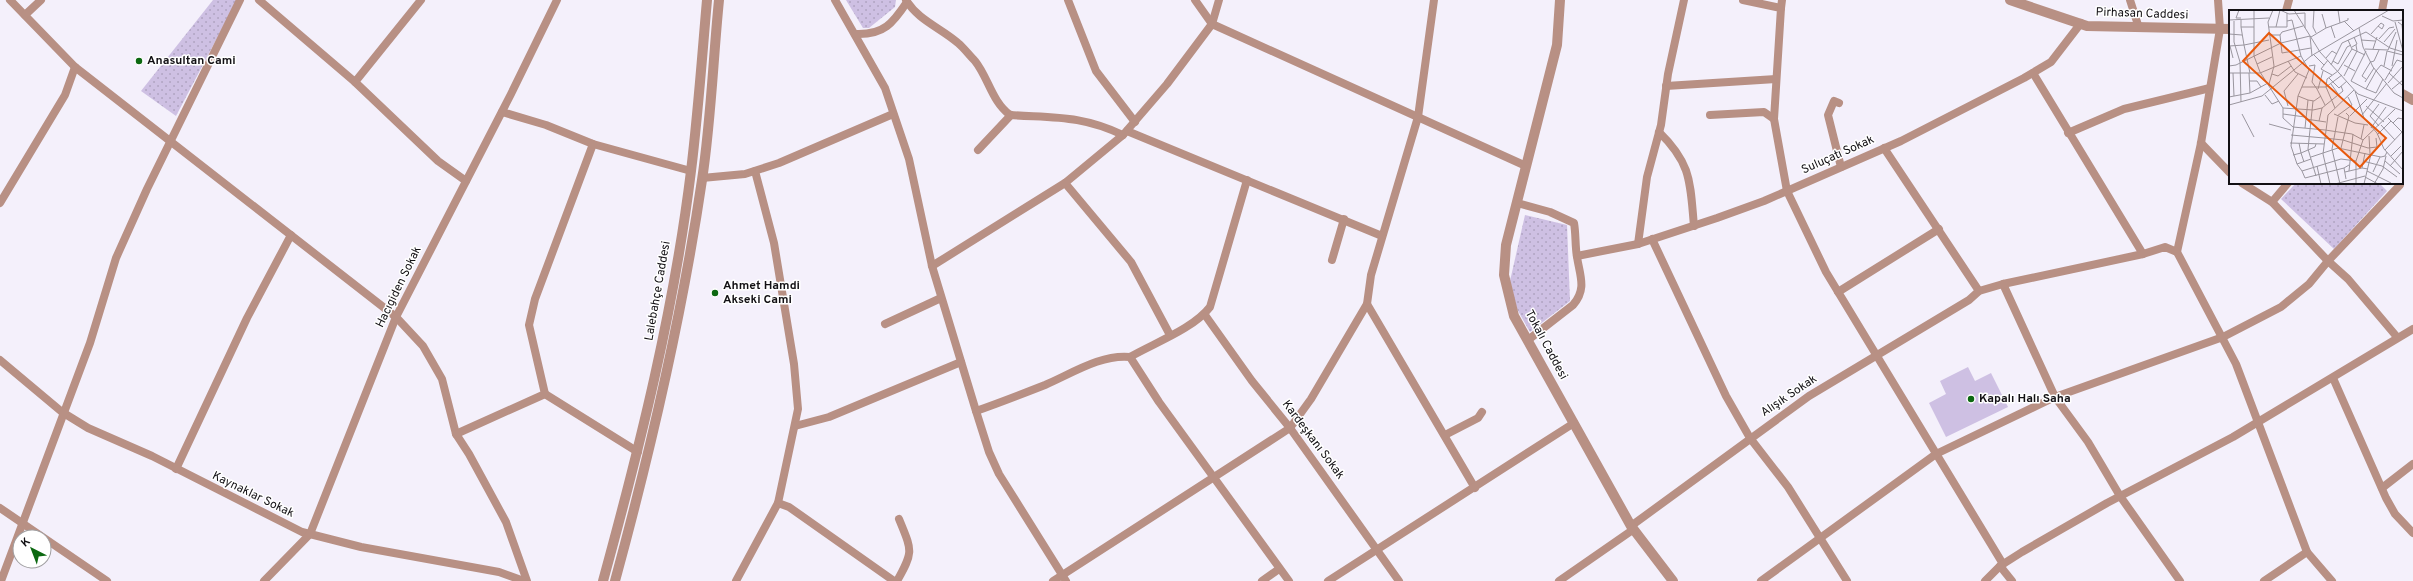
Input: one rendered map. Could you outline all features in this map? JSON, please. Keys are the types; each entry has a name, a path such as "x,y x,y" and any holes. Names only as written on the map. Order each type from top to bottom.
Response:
{"street":[{"path":"10,0 75,67 396,317 423,346 442,379 456,434 469,454 506,522 525,581"},
{"path":"25,15 41,0"},
{"path":"0,581 62,412 90,343 116,258 170,142 240,0"},
{"path":"259,0 355,82 438,161 466,181"},
{"path":"355,82 421,0"},
{"name":"Hacıgiden Sokak","path":"264,581 310,534 396,317 502,112 557,0"},
{"name":"Lalebahçe Caddesi","path":"603,581 638,452 674,280 691,171 707,0"},
{"name":"Lalebahçe Caddesi","path":"615,581 668,368 686,280 702,178 719,0"},
{"path":"835,0 856,34 885,88 894,114 909,159 932,266 988,452 999,474 1064,578"},
{"path":"1068,0 1096,71 1135,122"},
{"path":"1195,0 1212,24 1526,166"},
{"path":"932,266 1065,183 1093,162 1125,133 1212,24 1219,0"},
{"path":"1053,581 1064,578 1290,428 1311,399 1367,304 1371,274 1418,118 1434,0"},
{"name":"Tokalı Caddesi","path":"1560,0 1557,45 1506,245 1504,275 1514,316 1632,528 1673,581"},
{"path":"1638,244 1647,177 1660,132 1666,86 1684,0"},
{"path":"1744,0 1781,4 1774,118 1787,191 1838,292 2012,581"},
{"name":"Pirhasan Caddesi","path":"2010,0 2087,26 2225,29"},
{"path":"2130,0 2139,28"},
{"path":"2177,252 2201,143 2210,88 2225,29 2218,0"},
{"path":"2286,10 2289,0"},
{"path":"2382,10 2384,0"},
{"path":"856,34 872,35 888,26 907,1 911,8 927,22 958,43 976,63 1001,107 1011,115 1060,116 1101,124 1247,180 1382,236"},
{"name":"Suluçatı Sokak","path":"1577,256 1638,244 1694,226 1787,191 1884,148 2033,73 2050,62 2081,23"},
{"path":"0,203 65,96 75,67"},
{"path":"2033,73 2068,133 2109,195 2143,254"},
{"path":"1666,86 1776,79"},
{"path":"2068,133 2124,109 2210,88"},
{"path":"2403,95 2413,100"},
{"path":"1839,103 1834,102 1828,115 1841,167"},
{"path":"502,112 546,125 593,144 691,171"},
{"path":"1710,115 1764,112 1774,118"},
{"path":"702,178 745,174 755,171 779,163 894,114"},
{"path":"978,150 1011,115"},
{"path":"1660,132 1684,162 1690,181 1694,226"},
{"path":"2201,143 2229,172"},
{"path":"593,144 534,299 529,325 545,394 638,452"},
{"path":"1884,148 1979,291 2003,284 2143,254 2165,247 2177,252 2236,364 2307,552 2332,581"},
{"path":"736,581 778,503 798,409 793,357 774,243 755,171"},
{"path":"976,411 1010,400 1101,360 1130,357 1204,315 1210,307 1247,180"},
{"path":"1065,183 1131,262 1170,335"},
{"path":"2244,184 2272,202 2328,261 2348,279 2397,337"},
{"path":"2272,202 2287,184"},
{"path":"1761,581 1936,454 2055,397 2223,337 2281,307 2309,284 2328,261 2400,184"},
{"path":"1517,203 1550,212 1574,223 1577,256 1582,282 1579,298 1546,328 1528,340"},
{"path":"1332,260 1344,219"},
{"path":"1838,292 1938,229"},
{"path":"176,469 247,318 291,235"},
{"path":"1652,239 1726,396 1750,438 1788,487 1847,581"},
{"path":"2003,284 2055,397 2088,442 2120,496 2180,581"},
{"name":"Alışık Sokak","path":"1559,581 1632,528 1750,438 1809,396 1969,300 1979,291"},
{"path":"885,324 941,298"},
{"path":"1367,304 1475,488"},
{"name":"Kardeşkanı Sokak","path":"1204,315 1290,428 1399,581"},
{"path":"1985,581 2002,565 2120,496 2258,423 2397,337 2413,329"},
{"path":"1130,357 1159,402 1279,570 1289,581"},
{"name":"Kaynaklar Sokak","path":"0,360 62,412 88,428 176,469 256,510 310,534 361,547 499,572 525,581"},
{"path":"795,426 829,417 961,362"},
{"path":"2333,378 2395,514 2413,533"},
{"path":"456,434 545,394"},
{"path":"1445,435 1478,418 1482,412"},
{"path":"1328,581 1574,423"},
{"path":"2382,488 2413,464"},
{"path":"778,503 789,508 895,581 911,552 910,545 899,519"},
{"path":"0,508 107,581"},
{"path":"2264,581 2307,552"},
{"path":"1262,581 1279,570"},
{"path":"497,581 499,572"}],"shaded area":[{"path":"213,0 237,0 176,116 141,91"},
{"path":"846,0 896,0 895,7 869,28 863,28"},
{"path":"2295,184 2380,184 2387,191 2334,249 2281,199"},
{"path":"1525,215 1567,225 1570,301 1530,332 1517,309 1510,281"},
{"name":"Kapalı Halı Saha","path":"1968,367 1975,381 1991,373 2008,407 1946,437 1929,403 1946,394 1940,381"}],"place":[{"name":"Anasultan Cami","path":"139,61"},
{"name":"Ahmet Hamdi Akseki Cami","path":"715,293"},
{"name":"Kapalı Halı Saha","path":"1971,399"}]}
